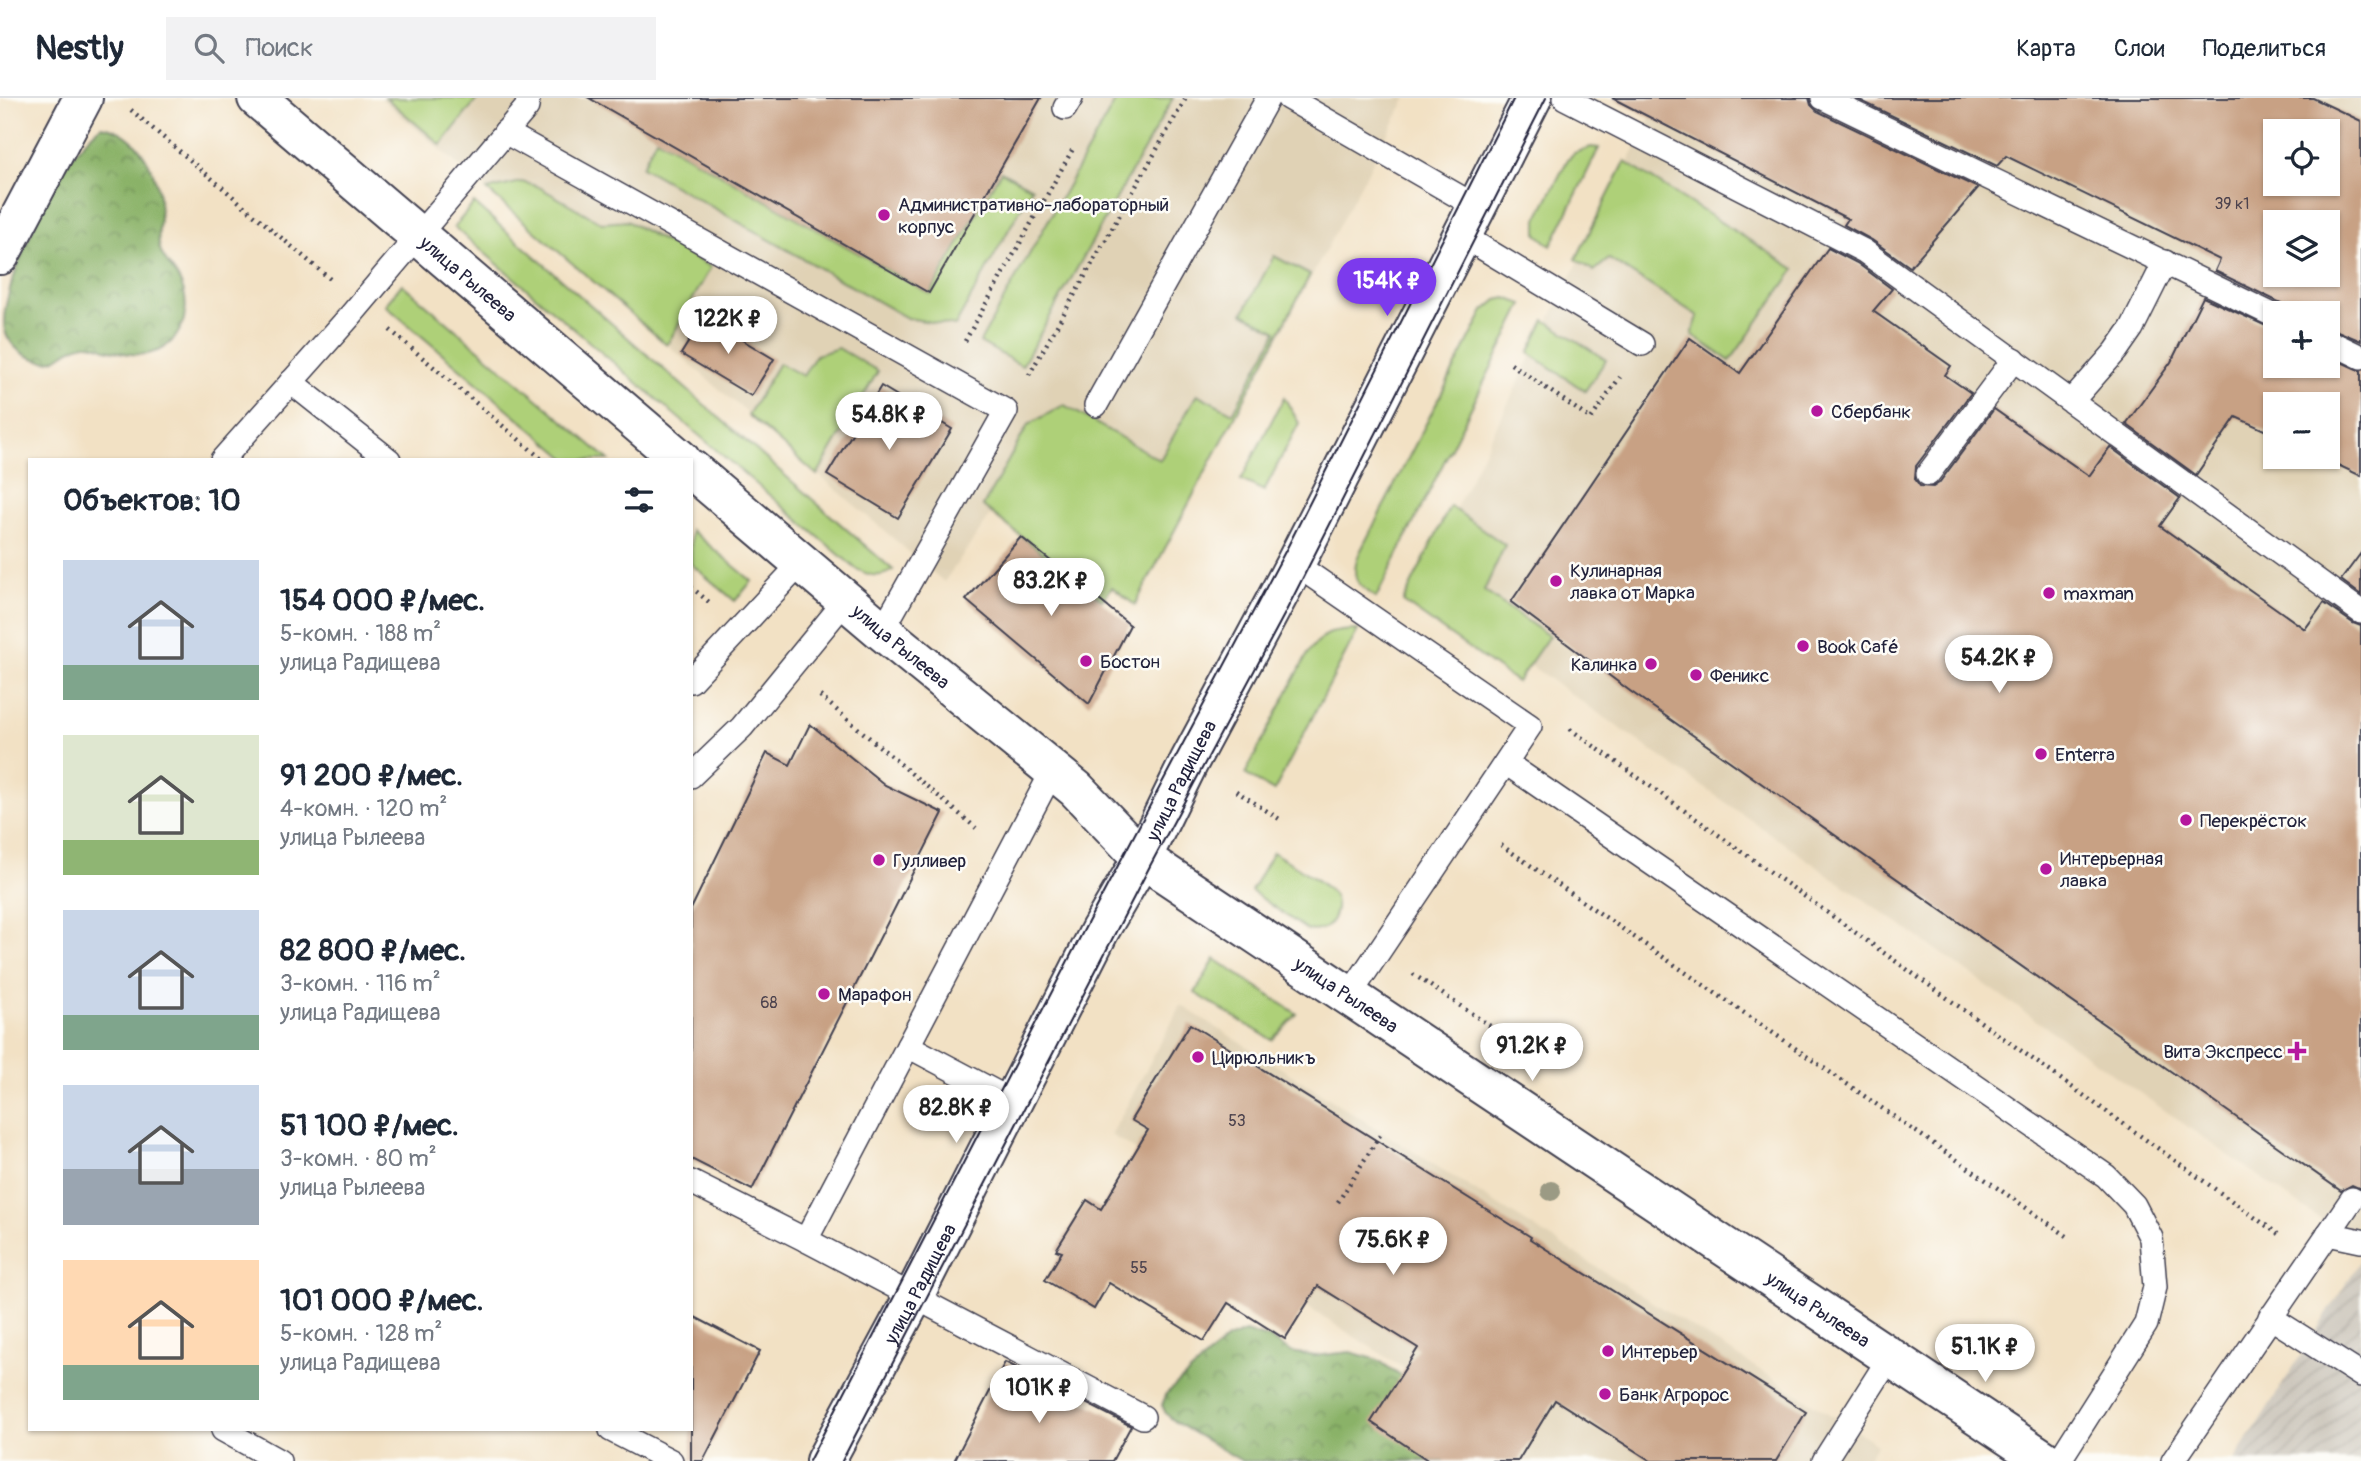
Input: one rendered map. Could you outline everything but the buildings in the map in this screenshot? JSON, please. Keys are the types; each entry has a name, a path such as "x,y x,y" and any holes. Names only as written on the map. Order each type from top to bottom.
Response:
{"street":[{"path":"0,255 83,98"},
{"name":"улица Рылеева","path":"257,98 679,458"},
{"name":"улица Радищева","path":"825,1461 914,1296 1100,930 1142,858 1532,98"},
{"name":"улица Рылеева","path":"693,471 881,631 1076,789 1142,858 2046,1461"}],"lane":[{"path":"224,458 419,236 527,107 528,98"},
{"path":"1096,405 1268,98"},
{"path":"1287,98 1470,222 1642,344"},
{"path":"1565,98 1864,251 2361,612"},
{"path":"1823,98 2263,310"},
{"path":"505,132 1006,411 881,631"},
{"path":"2072,401 2116,351 2132,328 2165,262"},
{"path":"2340,347 2361,357"},
{"path":"1928,474 2014,359"},
{"path":"291,382 386,458"},
{"path":"693,679 801,563"},
{"path":"1294,564 1530,726 1349,996"},
{"path":"693,774 742,727 846,600"},
{"path":"1506,763 2106,1176 2134,1205 2151,1238 2155,1287 2146,1324 2059,1461"},
{"path":"806,1240 1053,770"},
{"path":"908,1046 1012,1101"},
{"path":"693,1183 1143,1417"},
{"path":"2172,1461 2352,1199"},
{"path":"2328,1234 2361,1241"},
{"path":"2270,1317 2361,1375"},
{"path":"1824,1461 1890,1357"},
{"path":"225,1431 279,1461"},
{"path":"613,1431 671,1461"}],"path":[{"path":"1029,375 1186,98"},
{"path":"964,341 1080,138"},
{"path":"1511,363 1591,419 1642,344"},
{"path":"693,589 740,628"},
{"path":"789,670 1008,855"},
{"path":"1569,728 2312,1258"},
{"path":"1236,792 1281,820"},
{"path":"1468,821 2067,1236"},
{"path":"1338,1202 1382,1132"}],"shaded area":[{"path":"380,98 1407,98 1135,607 1112,589 1101,602 991,515 944,582"},
{"path":"1660,98 2361,98 2361,1248 1417,586"},
{"path":"1181,1005 1877,1444 1866,1461 1427,1461 1462,1405 1285,1293 1307,1257 1111,1135"},
{"path":"2361,1260 2361,1461 2234,1461"}],"green space":[{"path":"386,98 478,98 441,145"},
{"path":"1117,98 1173,98 1022,366 980,342"},
{"path":"101,126 127,137 146,158 152,172 159,201 158,238 163,256 182,286 186,303 184,320 171,342 149,354 123,353 88,344 76,347 53,360 37,360 19,351 6,333 4,323 10,288 37,219 58,179 78,149"},
{"path":"656,138 930,294 1001,171 1032,188 955,326 907,318 642,167"},
{"path":"1591,147 1599,148 1551,246 1537,234 1537,219 1568,159 1574,153"},
{"path":"1625,162 1795,269 1730,361 1692,335 1698,316 1609,259 1594,271 1576,259"},
{"path":"521,182 537,186 602,223 627,221 711,267 667,345 487,190"},
{"path":"474,203 893,570 883,575 874,575 855,568 454,227"},
{"path":"1274,256 1310,275 1135,605 1112,587 1102,600 983,506 1028,425 1064,405 1160,460 1197,394 1233,413 1277,331 1243,313"},
{"path":"402,284 607,458 566,458 385,305"},
{"path":"1506,298 1523,304 1376,598 1359,584 1355,575 1359,554 1484,311 1497,300"},
{"path":"1545,320 1606,360 1585,391 1529,353"},
{"path":"838,348 878,371 817,475 748,415 779,363 803,376 816,355"},
{"path":"1284,397 1299,423 1264,491 1241,480"},
{"path":"1450,506 1505,545 1484,591 1549,636 1517,682 1403,602"},
{"path":"693,532 752,581 735,601 693,566"},
{"path":"1358,630 1274,791 1245,774 1308,653 1324,636"},
{"path":"1273,852 1316,879 1334,896 1335,913 1326,927 1317,931 1307,930 1251,891"},
{"path":"1215,959 1297,1014 1272,1040 1195,993"},
{"path":"1245,1332 1269,1338 1291,1352 1315,1356 1350,1352 1378,1360 1399,1375 1426,1401 1443,1461 1242,1461 1166,1414 1162,1405 1167,1393 1227,1339"}],"tram line":[{"path":"809,1461 1088,922 1288,546 1514,98"},
{"path":"842,1461 1151,864 1284,615 1546,98"}],"place":[{"name":"Административно-лабораторный корпус","path":"884,215"},
{"name":"Сбербанк","path":"1817,411"},
{"name":"Кулинарная лавка от Марка","path":"1556,581"},
{"name":"maxman","path":"2049,593"},
{"name":"Book Café","path":"1803,646"},
{"name":"Бостон","path":"1086,661"},
{"name":"Калинка","path":"1651,664"},
{"name":"Феникс","path":"1696,675"},
{"name":"Enterra","path":"2041,754"},
{"name":"Перекрёсток","path":"2186,820"},
{"name":"Гулливер","path":"879,860"},
{"name":"Интерьерная лавка","path":"2046,869"},
{"name":"Марафон","path":"824,994"},
{"name":"Вита Экспресс","path":"2297,1051"},
{"name":"Цирюльникъ","path":"1198,1057"},
{"name":"Интерьер","path":"1608,1351"},
{"name":"Банк Агророс","path":"1605,1394"}]}
